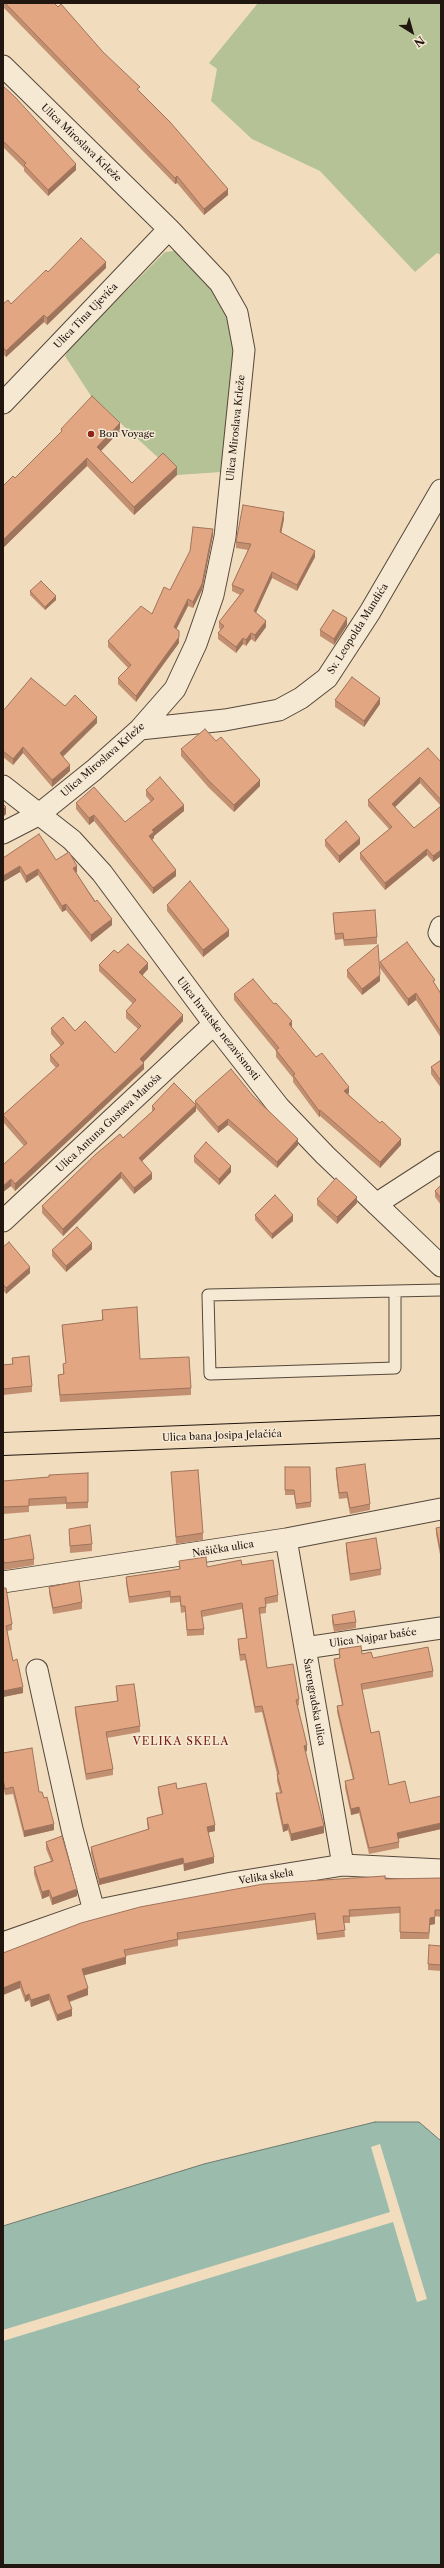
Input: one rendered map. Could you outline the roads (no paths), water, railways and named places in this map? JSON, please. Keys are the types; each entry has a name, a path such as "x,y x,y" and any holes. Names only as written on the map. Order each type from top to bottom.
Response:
{"main road":[{"name":"Ulica bana Josipa Jelačića","path":"3,1444 441,1427"}],"street":[{"name":"Ulica Miroslava Krleže","path":"3,66 169,229 220,284 237,313 244,350 225,537 213,595 196,644 175,689 140,729 38,815 3,833"},
{"name":"Ulica Tina Ujevića","path":"3,403 169,229"},
{"name":"Sv. Leopolda Mandića","path":"140,729 225,720 279,710 301,698 327,678 435,515 441,490"},
{"name":"Ulica hrvatske nezavisnosti","path":"3,786 38,815 72,840 102,874 214,1024 280,1107 376,1204 441,1266"},
{"path":"441,927 439,933 441,936"},
{"name":"Ulica Antuna Gustava Matoša","path":"3,1221 214,1024"},
{"path":"376,1204 441,1162"},
{"name":"Našička ulica","path":"3,1582 286,1539 441,1509"},
{"name":"Šarengradska ulica","path":"286,1539 343,1866"},
{"name":"Ulica Najpar bašće","path":"305,1648 441,1628"},
{"path":"37,1670 72,1829 94,1911"},
{"name":"Velika skela","path":"3,1943 94,1911 188,1891 343,1866 441,1870"}],"lane":[{"path":"395,1291 395,1368 210,1374 208,1295 441,1290"}],"place":[{"name":"Bon Voyage","path":"91,434"}],"district":[{"name":"VELIKA SKELA","path":"181,1742"}]}
